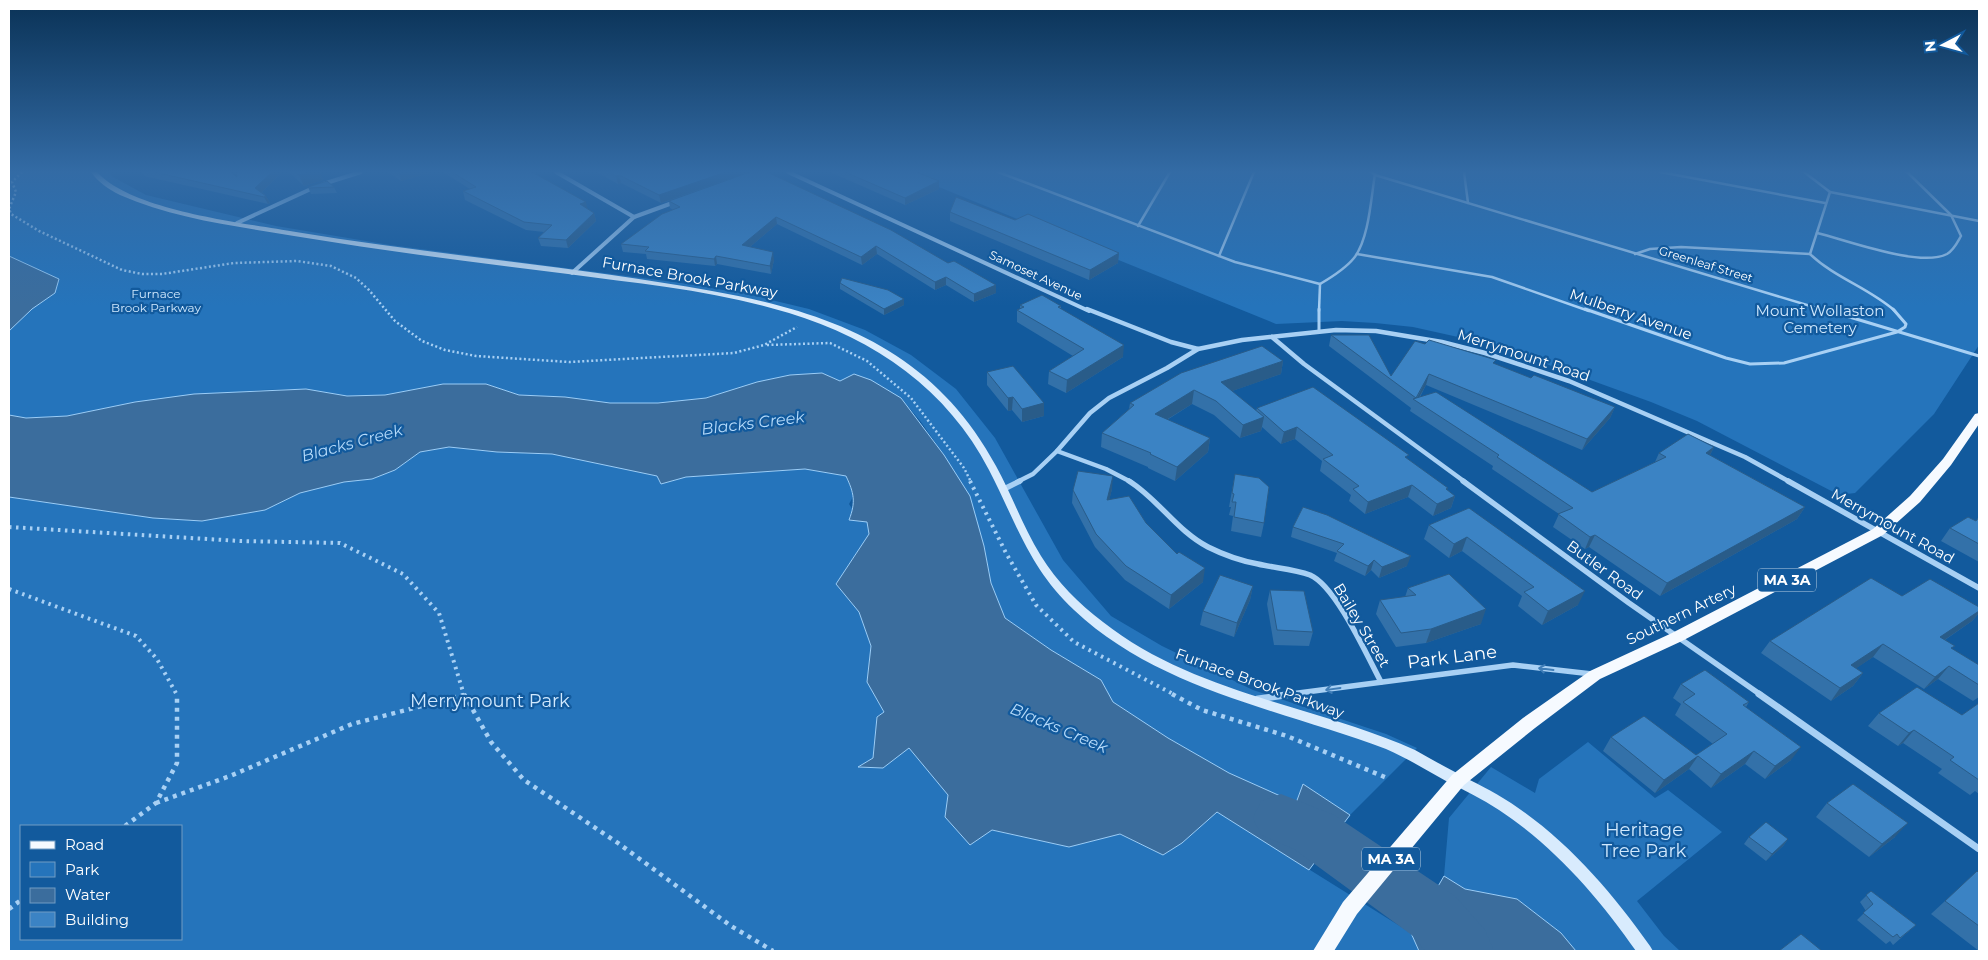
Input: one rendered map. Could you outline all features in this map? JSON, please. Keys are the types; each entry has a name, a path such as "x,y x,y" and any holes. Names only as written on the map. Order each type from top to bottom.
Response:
{"main road":[{"name":"Furnace Brook Parkway","path":"207,217 340,242 572,273 760,302 813,317 864,340 919,374 945,398 965,423 1004,489 1033,552 1054,584 1085,616 1119,640 1196,679 1404,750 1508,808 1551,843 1597,890 1645,951"},
{"name":"Southern Artery","path":"1458,780 1529,723 1595,674 1677,637 1878,532 1915,499 1947,462 1979,416"},
{"name":"MA 3A","path":"1323,951 1350,908 1458,780"}],"street":[{"path":"237,223 250,217"},
{"path":"572,273 634,217"},
{"name":"Samoset Avenue","path":"885,217 1097,314 1171,342 1198,349"},
{"name":"Merrymount Road","path":"1004,489 1033,474 1057,451 1090,412 1109,398 1167,368 1198,349 1242,340 1320,331 1356,329 1376,331 1442,342 1486,353 1569,381 1745,457 1979,588"},
{"name":"Butler Road","path":"1272,337 1304,364 1677,637 1979,849"},
{"name":"Bailey Street","path":"1057,451 1106,468 1133,483 1161,505 1192,537 1216,551 1250,563 1294,571 1316,578 1330,592 1381,682"},
{"name":"Park Lane","path":"1255,700 1513,665 1595,674"}],"lane":[{"path":"1114,217 1253,268 1320,284 1348,265 1357,254 1368,217"},
{"path":"1138,226 1143,217"},
{"path":"1218,256 1235,217"},
{"name":"Greenleaf Street","path":"1513,217 1979,356"},
{"path":"1810,254 1821,217"},
{"path":"1817,233 1900,254 1938,257 1951,251 1960,241 1961,236 1952,217"},
{"path":"1959,217 1979,221"},
{"path":"1635,254 1650,249 1681,247 1810,254 1832,272 1879,300 1899,315 1906,324 1905,327 1897,332"},
{"name":"Mulberry Avenue","path":"1357,254 1492,278 1726,358 1750,364 1774,365 1794,362 1897,332"},
{"path":"1320,284 1320,331"}],"path":[{"path":"16,217 39,231 122,270 142,274 162,274 234,263 297,261 331,266 356,278 370,290 396,321 422,341 445,350 476,356 569,362 734,353 764,346 813,317"},
{"path":"9,528 221,540 340,544 403,574 439,613 464,694 491,742 524,780 618,843 731,926 773,951"},
{"path":"9,589 136,636 157,659 176,693 178,733 177,763 156,804"},
{"path":"126,825 156,804 230,776 352,724 464,694"},
{"path":"9,909 20,901"}],"green space":[{"name":"Furnace Brook Parkway","path":"9,217 237,217 276,226 390,245 681,283 747,294 809,309 865,330 911,355 956,389 995,438 1063,560 1111,616 1162,646 1253,690 1386,734 1417,748 1350,815 1303,784 1296,803 1229,773 1168,738 1113,702 1101,680 1051,650 1005,618 991,583 984,546 944,455 921,422 901,398 840,381 822,373 790,375 757,382 706,398 658,403 610,403 565,397 519,395 486,384 443,384 385,395 347,396 306,389 261,390 135,402 67,416 26,418 9,415 9,331 32,309 55,293 58,279 9,256"},
{"name":"Mount Wollaston Cemetery","path":"1012,217 1979,217 1979,345 1934,414 1855,493 1839,495 1697,421 1651,402 1494,345 1413,327 1375,323 1342,321 1276,324"},
{"name":"Merrymount Park","path":"449,447 497,452 552,454 657,476 661,484 686,477 805,469 846,476 854,495 849,504 867,522 869,534 836,584 859,612 871,646 867,682 884,712 877,717 873,758 859,767 883,768 909,747 948,795 945,817 991,830 1069,847 1119,834 1163,855 1182,843 1217,812 1411,933 1419,951 9,951 9,497 153,518 202,521 265,510 300,493 344,482 372,479 395,470 420,452"},
{"name":"Heritage Tree Park","path":"1588,742 1655,798 1668,790 1722,832 1637,901 1664,936 1680,951 1576,951 1561,933 1517,899 1465,889 1444,876 1449,818 1491,767 1535,793 1539,779"}],"water":[{"path":"9,256 59,279 55,293 32,309 9,331"},
{"path":"822,373 840,381 854,374 871,380 901,398 944,455 970,496 984,546 991,583 1005,618 1051,650 1101,680 1113,702 1168,738 1229,773 1296,803 1303,784 1350,815 1309,870 1217,812 1182,843 1163,855 1120,834 1069,847 992,830 970,845 945,817 948,795 909,748 883,768 858,767 873,758 877,717 884,712 867,682 871,646 859,612 836,584 869,534 867,522 849,520 853,508 853,498 846,476 805,469 686,477 661,484 657,476 552,454 497,452 449,447 420,452 395,470 372,479 344,482 300,493 265,510 202,521 153,518 9,497 9,415 26,418 67,416 135,402 194,394 306,389 347,396 385,395 443,384 486,384 519,395 565,397 610,403 658,403 706,398 757,382 790,375"},
{"path":"1444,876 1465,889 1517,899 1561,933 1576,951 1419,951 1411,933"}],"building":[{"path":"514,217 590,217 566,240 538,238 552,225 524,222"},
{"path":"658,217 863,217 891,230 948,263 954,261 996,285 974,294 946,277 935,282 876,246 861,257 776,217 742,245 773,252 770,266 716,256 714,259 645,251 649,247 621,244"},
{"path":"962,217 1007,217 1015,220 1022,217 1035,217 1119,253 1090,270"},
{"path":"842,278 888,290 904,299 884,309 840,283"},
{"path":"1042,295 1061,306 1058,307 1124,345 1067,380 1049,371 1084,349 1017,310 1024,307 1020,305"},
{"path":"1331,335 1369,335 1391,376 1415,341 1425,344 1429,340 1496,360 1493,363 1531,378 1534,375 1615,407 1587,439 1429,374 1416,398"},
{"path":"1262,346 1283,361 1221,382 1264,417 1243,425 1216,401 1194,390 1155,414 1210,438 1177,467 1151,453 1102,433 1134,405 1130,403 1181,373"},
{"path":"1013,366 1044,403 1022,409 1013,397 1008,398 987,372"},
{"path":"1313,387 1409,455 1405,457 1448,488 1446,489 1455,496 1437,504 1412,485 1368,502 1353,489 1359,486 1323,459 1333,455 1297,427 1284,432 1257,408"},
{"path":"1436,392 1592,492 1666,457 1659,453 1688,434 1714,447 1706,453 1805,507 1667,583 1595,535 1590,537 1558,514 1573,508 1497,457 1499,455 1413,399"},
{"path":"1078,471 1113,476 1107,500 1129,496 1146,523 1177,554 1179,552 1205,568 1171,595 1126,566 1096,534 1073,490"},
{"path":"1235,474 1259,478 1269,487 1264,523 1234,517 1236,502 1232,502 1234,494 1232,493"},
{"path":"1303,507 1327,515 1411,556 1382,567 1374,560 1368,566 1337,551 1344,544 1293,527"},
{"path":"1469,508 1585,591 1548,611 1524,592 1534,587 1467,537 1454,544 1429,525"},
{"path":"1968,517 1976,521 1979,517 1979,544 1950,528"},
{"path":"1449,574 1486,609 1431,629 1401,633 1380,600 1416,595 1408,588"},
{"path":"1220,575 1253,586 1237,623 1203,611"},
{"path":"1871,578 1902,596 1930,579 1979,607 1979,611 1940,637 1955,646 1951,648 1979,665 1979,685 1949,666 1935,677 1883,644 1851,665 1863,673 1840,688 1770,641"},
{"path":"1270,590 1304,591 1313,632 1277,630"},
{"path":"1705,670 1749,702 1743,705 1801,747 1775,766 1754,751 1721,774 1698,756 1664,780 1611,737 1644,716 1696,755 1727,734 1683,702 1695,694 1681,684"},
{"path":"1917,687 1962,715 1979,703 1979,780 1950,760 1954,757 1914,730 1909,733 1879,713"},
{"path":"1853,784 1908,823 1882,844 1827,803"},
{"path":"1766,822 1788,839 1772,854 1749,837"},
{"path":"1977,871 1979,873 1979,926 1945,901"},
{"path":"1871,891 1916,925 1900,938 1897,934 1893,937 1863,913 1873,904 1866,895"},
{"path":"1801,934 1822,951 1779,951"}],"waterway":[{"name":"Blacks Creek","path":"1281,818 1314,832 1434,916 1463,951"}]}
